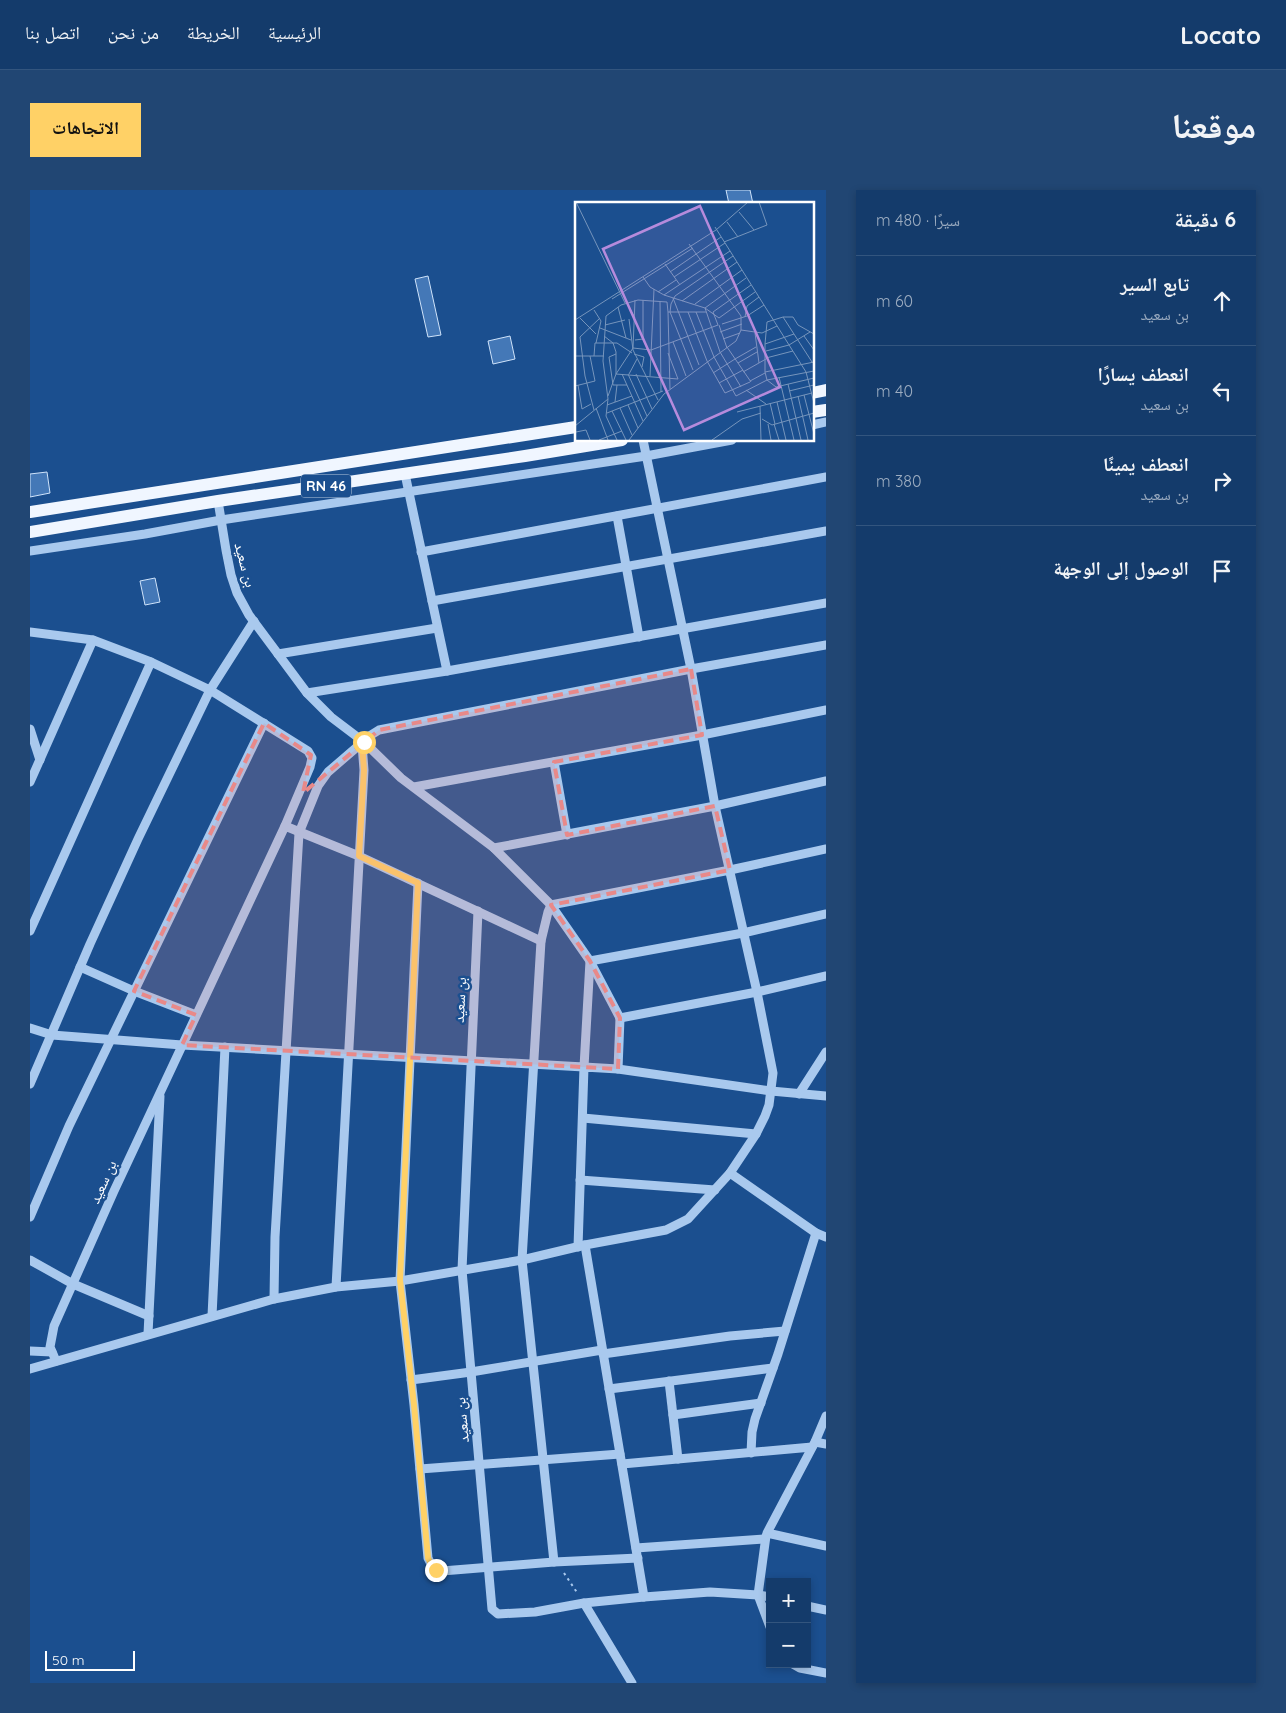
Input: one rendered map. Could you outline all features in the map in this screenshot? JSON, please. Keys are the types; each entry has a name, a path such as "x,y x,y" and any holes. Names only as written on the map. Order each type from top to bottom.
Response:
{"main road":[{"name":"RN 46","path":"30,512 575,427"},
{"name":"RN 46","path":"30,532 218,501 616,441"}],"street":[{"path":"30,1369 54,1356 148,1334 274,1299 336,1287 400,1280 522,1260 582,1246 648,1235 676,1226 688,1219 730,1173 756,1134 766,1116 773,1073 757,992 715,806 690,669 643,441"},
{"path":"30,551 144,534 220,520 646,456 727,441"},
{"path":"405,474 447,670"},
{"path":"421,552 826,477"},
{"name":"بن سعيد","path":"218,501 231,575 237,593 254,621 307,693 331,717 363,743 388,767 494,848 551,905 590,961 620,1018"},
{"path":"617,516 639,637"},
{"path":"432,601 826,531"},
{"path":"307,693 639,637 826,603"},
{"path":"30,1084 138,839 210,690 254,621"},
{"path":"278,654 437,628"},
{"path":"30,632 74,636 93,640 151,662 210,690 264,723 69,1126 30,1217"},
{"path":"30,782 93,640"},
{"path":"274,1299 275,1236 299,833 313,796 322,779 379,730 690,669 826,645"},
{"path":"30,932 151,662"},
{"path":"414,786 702,735 826,710"},
{"name":"بن سعيد","path":"54,1356 50,1342 54,1326 310,767 312,758 308,751 264,723"},
{"path":"30,729 33,748 40,760"},
{"path":"336,1287 364,770 363,743"},
{"path":"554,762 567,835"},
{"path":"494,848 715,806 826,781"},
{"path":"284,826 359,856 541,941"},
{"path":"554,1562 522,1260 532,1066 541,941 548,912 551,905 826,849"},
{"path":"418,883 400,1280 428,1558 436,1570 442,1571 554,1562 638,1558"},
{"name":"بن سعيد","path":"478,911 462,1270 492,1605 498,1614 511,1614 584,1603"},
{"path":"644,1597 603,1352 582,1246 580,1180 590,961 743,933 826,914"},
{"path":"80,967 134,991 196,1015"},
{"path":"618,1069 620,1018 757,992 826,976"},
{"path":"30,1028 52,1035 182,1045 224,1046 532,1066 618,1069 771,1092 826,1096"},
{"path":"212,1316 224,1046"},
{"path":"799,1094 826,1052"},
{"path":"148,1334 160,1091"},
{"path":"583,1118 756,1134"},
{"path":"730,1173 826,1238"},
{"path":"580,1180 715,1190"},
{"path":"751,1453 752,1432 816,1233"},
{"path":"30,1260 73,1284 149,1316"},
{"path":"411,1380 603,1352 785,1331"},
{"path":"30,1351 54,1356"},
{"path":"609,1389 773,1368"},
{"path":"669,1381 678,1459"},
{"path":"673,1415 761,1403"},
{"path":"769,1623 758,1594 766,1536 826,1416"},
{"path":"622,1464 751,1453 826,1444"},
{"path":"420,1469 620,1454"},
{"path":"636,1548 766,1536 826,1546"},
{"path":"632,1683 584,1603 710,1592 766,1596"},
{"path":"811,1607 826,1610"},
{"path":"800,1668 826,1673"}],"path":[{"path":"554,1562 571,1582 584,1603"}],"highlighted area":[{"path":"691,669 702,735 554,762 567,835 715,806 730,870 551,905 590,961 620,1018 618,1069 182,1045 196,1015 134,991 264,723 311,755 303,793 379,730"}],"building":[{"path":"726,190 750,190 753,202 729,202"},
{"path":"428,276 441,335 428,337 415,279"},
{"path":"510,336 515,359 493,364 488,341"},
{"path":"47,472 50,493 30,497 30,474"},
{"path":"155,578 160,602 145,605 140,581"}],"route":[{"path":"364,742 362,744 364,770 359,856 418,883 400,1280 428,1558 436,1570"}]}
